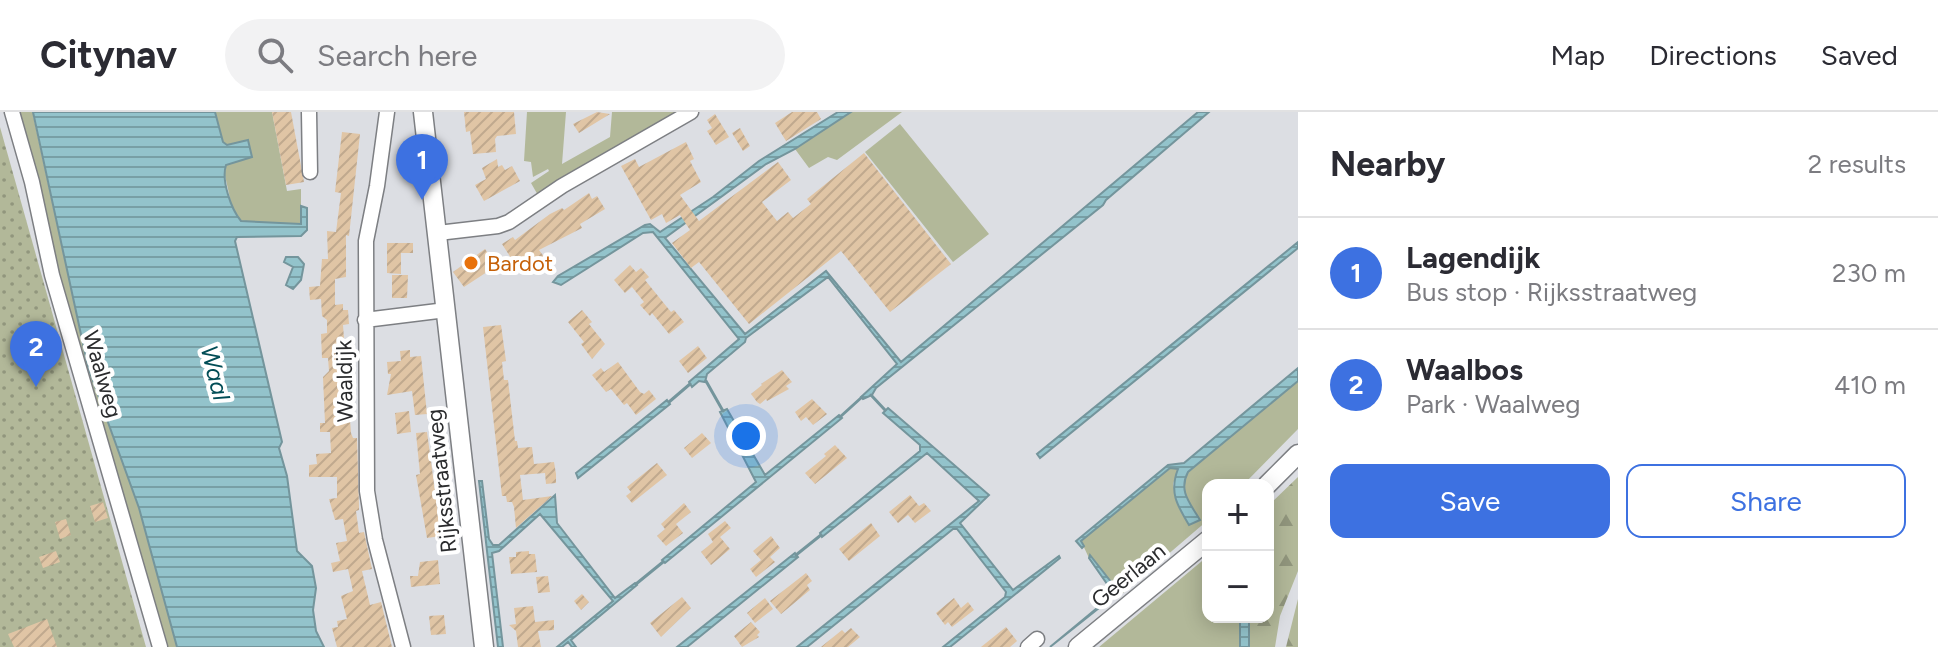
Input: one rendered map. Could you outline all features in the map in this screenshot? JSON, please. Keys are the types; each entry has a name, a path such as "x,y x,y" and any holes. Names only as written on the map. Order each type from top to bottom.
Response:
{"street":[{"name":"Waalweg","path":"12,112 32,182 52,275 160,647"},
{"path":"309,112 310,172"},
{"name":"Waaldijk","path":"387,112 366,241 367,491 375,540 403,647"},
{"name":"Rijksstraatweg","path":"423,112 484,647"},
{"path":"438,233 509,222 562,186 691,112"},
{"path":"365,320 446,310"},
{"path":"1273,479 1298,454"},
{"name":"Geerlaan","path":"1078,647 1202,545"}],"green space":[{"path":"15,112 33,112 88,367 139,508 177,647 163,647 63,311"},
{"path":"215,112 272,112 287,191 301,189 301,224 241,221 232,207 224,171 226,165 252,156 248,140 227,145 223,142"},
{"path":"527,112 566,112 562,164 610,137 612,112 676,112 539,197 531,183 549,171 533,177 531,162 524,161"},
{"path":"851,112 902,112 837,160 828,157 809,168 795,149"},
{"path":"900,124 989,234 953,262 865,152"},
{"path":"0,127 146,647 0,647"},
{"path":"1298,381 1298,429 1249,479 1202,479 1202,525 1118,594 1090,555 1089,558 1081,541 1170,468 1178,469 1173,484 1179,508 1199,519 1185,491 1188,472"},
{"path":"1298,477 1298,571 1280,616 1275,647 1249,647 1249,623 1274,623 1274,500"},
{"path":"1202,561 1202,623 1240,623 1240,647 1099,647"},
{"path":"1298,599 1298,647 1286,647"}],"water":[{"name":"Waal","path":"33,112 215,112 223,142 227,145 248,140 252,157 226,165 225,171 228,194 241,221 301,224 301,206 307,208 307,230 301,236 237,237 235,241 282,442 279,448 287,476 297,551 312,566 316,588 313,610 316,631 324,647 177,647 139,508 88,367"},
{"path":"838,112 851,112 766,164 665,238 745,334 826,271 901,362 1198,112 1209,112 1103,205 876,388 872,395 863,399 861,397 897,364 828,277 746,338 707,374 705,382 699,381 692,387 689,382 739,339 653,232 643,233 561,285 553,282 558,276 645,225 650,224 660,232 713,197 759,161"},
{"path":"1298,242 1298,248 1040,458 1037,454"},
{"path":"286,257 298,257 304,264 301,280 293,289 286,285 293,267 284,262"},
{"path":"1298,368 1298,381 1188,472 1185,491 1200,520 1189,525 1174,492 1178,469 1170,468 1081,541 1082,548 1076,541 1168,465 1184,463"},
{"path":"667,400 670,404 578,478 576,473"},
{"path":"888,408 989,495 960,523 1013,590 1060,558 950,647 943,647 1005,597 1006,592 957,529 953,529 807,647 797,647 979,501 927,453 822,537 820,533 920,451 920,445 883,413"},
{"path":"727,409 765,475 839,415 842,418 665,563 662,560 756,482 720,412"},
{"path":"479,481 482,481 489,539 493,545 499,545 555,495 557,523 615,598 635,583 637,585 571,640 576,647 568,642 557,647 613,601 540,514 499,551 492,553 503,647 498,647"},
{"path":"795,553 798,557 687,647 677,647"},
{"path":"1090,555 1119,592 1050,647 1114,594 1089,558"},
{"path":"1240,623 1249,623 1249,647 1240,647"}],"building":[{"path":"272,112 291,112 304,182 286,185"},
{"path":"464,112 514,112 516,134 497,136 496,152 473,154"},
{"path":"597,112 610,114 579,133 573,124"},
{"path":"792,112 817,112 821,119 786,141 775,123"},
{"path":"715,114 729,137 716,145 707,131 712,128 707,120"},
{"path":"740,128 750,146 743,151 732,133"},
{"path":"342,132 360,134 349,236 346,235 346,277 335,279 335,305 343,304 343,310 348,310 349,324 343,325 351,433 353,438 357,438 359,510 356,511 359,533 364,532 372,569 362,571 370,605 381,602 392,647 337,647 332,628 338,627 337,621 347,619 341,596 353,591 348,569 333,572 331,563 340,561 336,543 347,541 343,519 335,520 329,499 337,498 337,477 309,477 309,465 317,464 316,454 331,453 330,432 320,432 320,423 325,423 323,377 329,371 328,358 322,358 321,334 327,333 327,320 322,316 321,299 310,300 309,287 320,286 322,259 328,259 327,231 336,232 341,193 335,192"},
{"path":"686,142 694,159 690,161 701,182 680,195 699,221 778,162 791,180 762,202 777,221 788,212 793,218 811,204 807,199 864,153 951,264 890,312 841,251 749,324 699,262 691,268 672,243 690,230 680,215 666,223 662,214 651,220 621,166 635,159 639,167"},
{"path":"497,159 498,167 502,165 505,170 512,166 520,181 484,201 475,185 486,179 482,168"},
{"path":"589,193 592,199 597,196 605,209 580,224 582,228 539,250 545,258 518,269 502,244 513,237 515,240 550,214 562,208 564,210"},
{"path":"387,243 413,243 413,253 401,253 401,274 387,273"},
{"path":"485,249 492,259 487,266 490,270 464,287 453,272"},
{"path":"630,265 636,272 641,268 649,277 645,280 671,312 674,310 684,322 669,334 652,313 650,316 640,305 644,302 632,287 625,293 614,280"},
{"path":"392,275 408,275 407,298 392,298"},
{"path":"582,310 605,344 592,359 581,344 584,342 568,322"},
{"path":"501,325 506,361 502,362 504,380 508,380 515,441 518,448 532,447 534,464 554,462 556,474 556,483 546,484 545,473 520,475 523,500 552,496 516,528 512,502 507,502 506,496 502,496 483,327"},
{"path":"698,346 707,358 688,373 679,361"},
{"path":"410,350 410,357 421,356 427,414 415,415 412,391 387,395 391,374 388,374 387,362 401,361 400,351"},
{"path":"618,362 640,392 644,394 649,390 656,399 636,415 611,389 606,392 592,375 601,368 604,372"},
{"path":"782,370 792,382 786,386 789,389 760,404 757,402 751,394"},
{"path":"812,399 827,414 813,425 806,417 801,421 795,412"},
{"path":"409,411 411,432 397,434 395,413"},
{"path":"427,432 441,536 427,538 416,475 420,474 416,433"},
{"path":"702,433 711,443 692,458 684,448"},
{"path":"835,445 847,458 815,484 805,473"},
{"path":"657,463 667,475 632,503 626,496 631,492 627,487"},
{"path":"910,495 919,506 924,503 931,511 915,523 908,515 898,523 889,512"},
{"path":"103,502 108,518 95,522 90,506"},
{"path":"684,503 691,512 676,524 683,533 666,546 657,536 665,529 661,524"},
{"path":"66,519 71,535 60,539 55,522"},
{"path":"725,521 731,528 720,537 730,549 711,565 701,552 713,542 708,534"},
{"path":"871,523 880,536 849,561 839,549"},
{"path":"771,536 780,548 770,557 775,562 756,577 750,569 761,560 753,551"},
{"path":"56,551 60,562 43,568 39,557"},
{"path":"529,551 529,554 535,554 537,572 511,574 509,557 516,557 516,552"},
{"path":"438,560 440,584 411,587 410,576 418,576 420,562"},
{"path":"806,573 812,581 807,585 810,590 781,614 770,601"},
{"path":"548,576 550,592 538,593 536,577"},
{"path":"582,594 589,602 581,610 574,601"},
{"path":"682,597 691,608 661,637 650,623"},
{"path":"765,598 773,609 755,623 747,613"},
{"path":"954,598 961,608 968,602 974,610 952,627 948,622 945,625 936,613"},
{"path":"533,606 535,622 554,620 554,630 538,631 541,647 518,647 516,631 509,625 516,624 514,608"},
{"path":"444,615 446,634 431,635 429,616"},
{"path":"47,619 57,647 14,647 8,634"},
{"path":"751,622 760,632 759,637 742,647 734,636"},
{"path":"1006,627 1017,641 1010,647 981,647"},
{"path":"851,628 860,637 848,647 821,647 842,630 845,633"}],"waterway":[{"path":"706,381 723,411"},
{"path":"669,402 690,384"},
{"path":"871,395 885,410"},
{"path":"840,417 862,397"},
{"path":"796,555 821,535"},
{"path":"636,584 663,562"}],"place":[{"name":"Lagendijk","path":"422,200"},
{"name":"Bardot","path":"471,263"},
{"name":"Waalbos","path":"36,387"}]}
